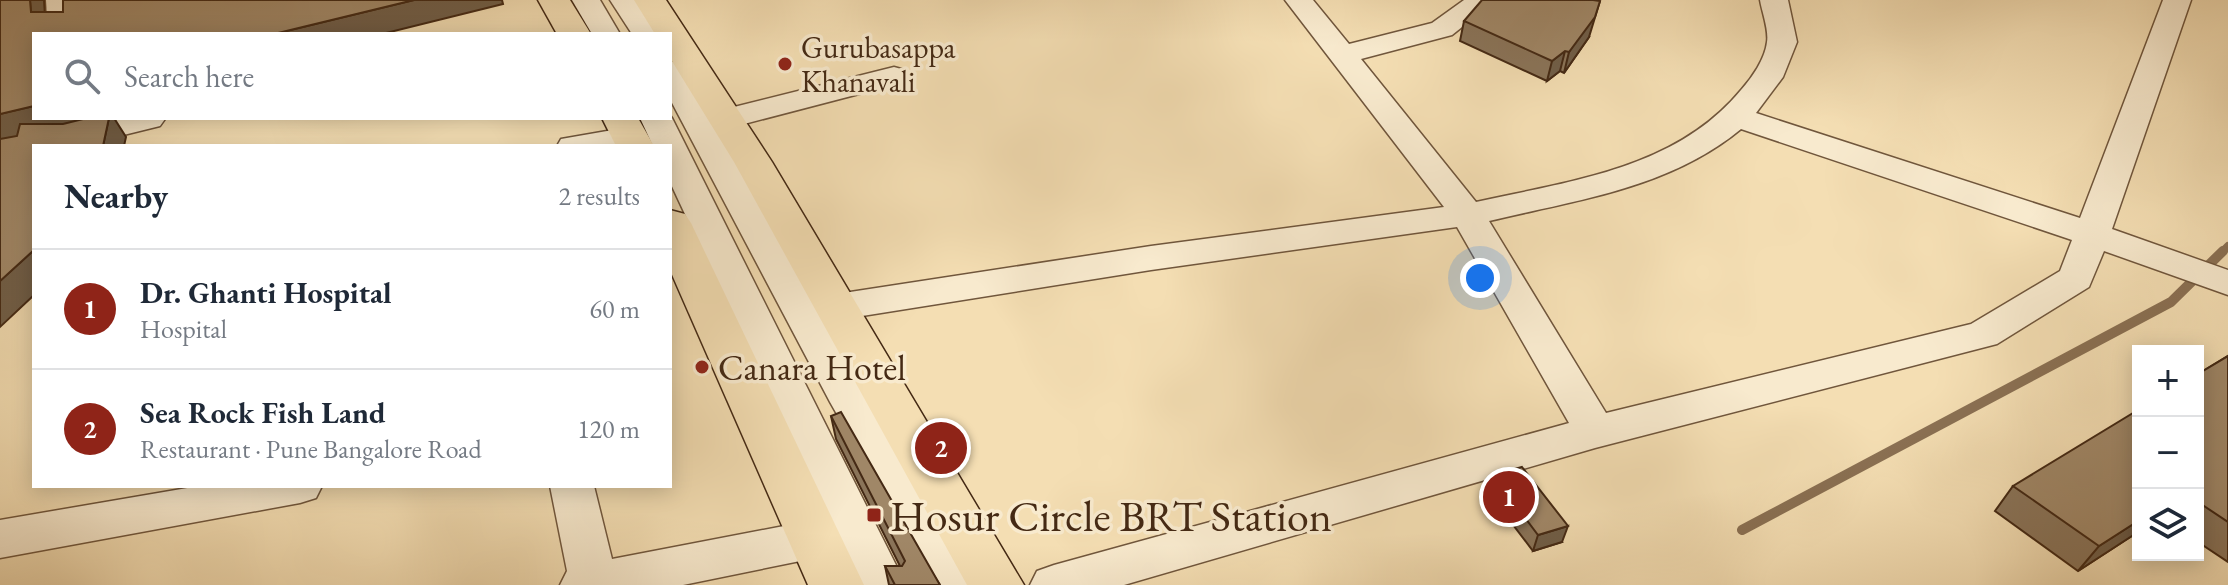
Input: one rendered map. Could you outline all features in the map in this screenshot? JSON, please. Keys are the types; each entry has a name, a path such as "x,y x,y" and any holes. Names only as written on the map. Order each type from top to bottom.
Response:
{"main road":[{"path":"554,0 573,32"},
{"path":"650,0 670,32"},
{"path":"672,35 837,307 996,585"},
{"path":"672,227 836,585"}],"street":[{"path":"60,0 62,32"},
{"path":"586,0 605,32"},
{"path":"624,0 645,32"},
{"path":"1299,0 1468,215 1595,432"},
{"path":"1344,54 1442,29 1482,0"},
{"path":"837,307 1151,258 1468,215 1638,175 1703,144 1736,117 1768,77 1782,42 1774,0"},
{"path":"1054,585 1595,432 1983,334 2076,278 2177,0"},
{"path":"672,74 851,402 959,585"},
{"path":"725,119 894,76"},
{"path":"1736,117 2091,234 2228,283"},
{"path":"48,142 145,120"},
{"path":"581,144 635,130"},
{"path":"672,198 882,585"},
{"path":"0,539 289,488"},
{"path":"572,488 588,584 815,539"}],"building":[{"path":"0,0 30,0 31,12 63,12 63,0 414,0 282,32 32,32 32,106 0,114"},
{"path":"1482,0 1600,1 1595,17 1569,52 1565,51 1552,61 1464,21"},
{"path":"79,120 109,120 103,144 32,144 32,252 0,281 0,139 17,136 20,124 63,124"},
{"path":"2228,356 2228,522 2204,506 2204,370"},
{"path":"841,412 940,585 895,585 885,566 902,566 905,561 831,416"},
{"path":"2132,414 2132,525 2099,546 2013,486"},
{"path":"1522,467 1568,526 1538,535 1493,475"}],"waterway":[{"path":"2223,251 2228,246"},
{"path":"1742,530 2171,302 2223,251"}],"place":[{"name":"Gurubasappa Khanavali","path":"785,64"},
{"name":"Canara Hotel","path":"702,367"},
{"name":"Sea Rock Fish Land","path":"941,448"},
{"name":"Dr. Ghanti Hospital","path":"1509,497"},
{"name":"Hosur Circle BRT Station","path":"874,515"}]}
